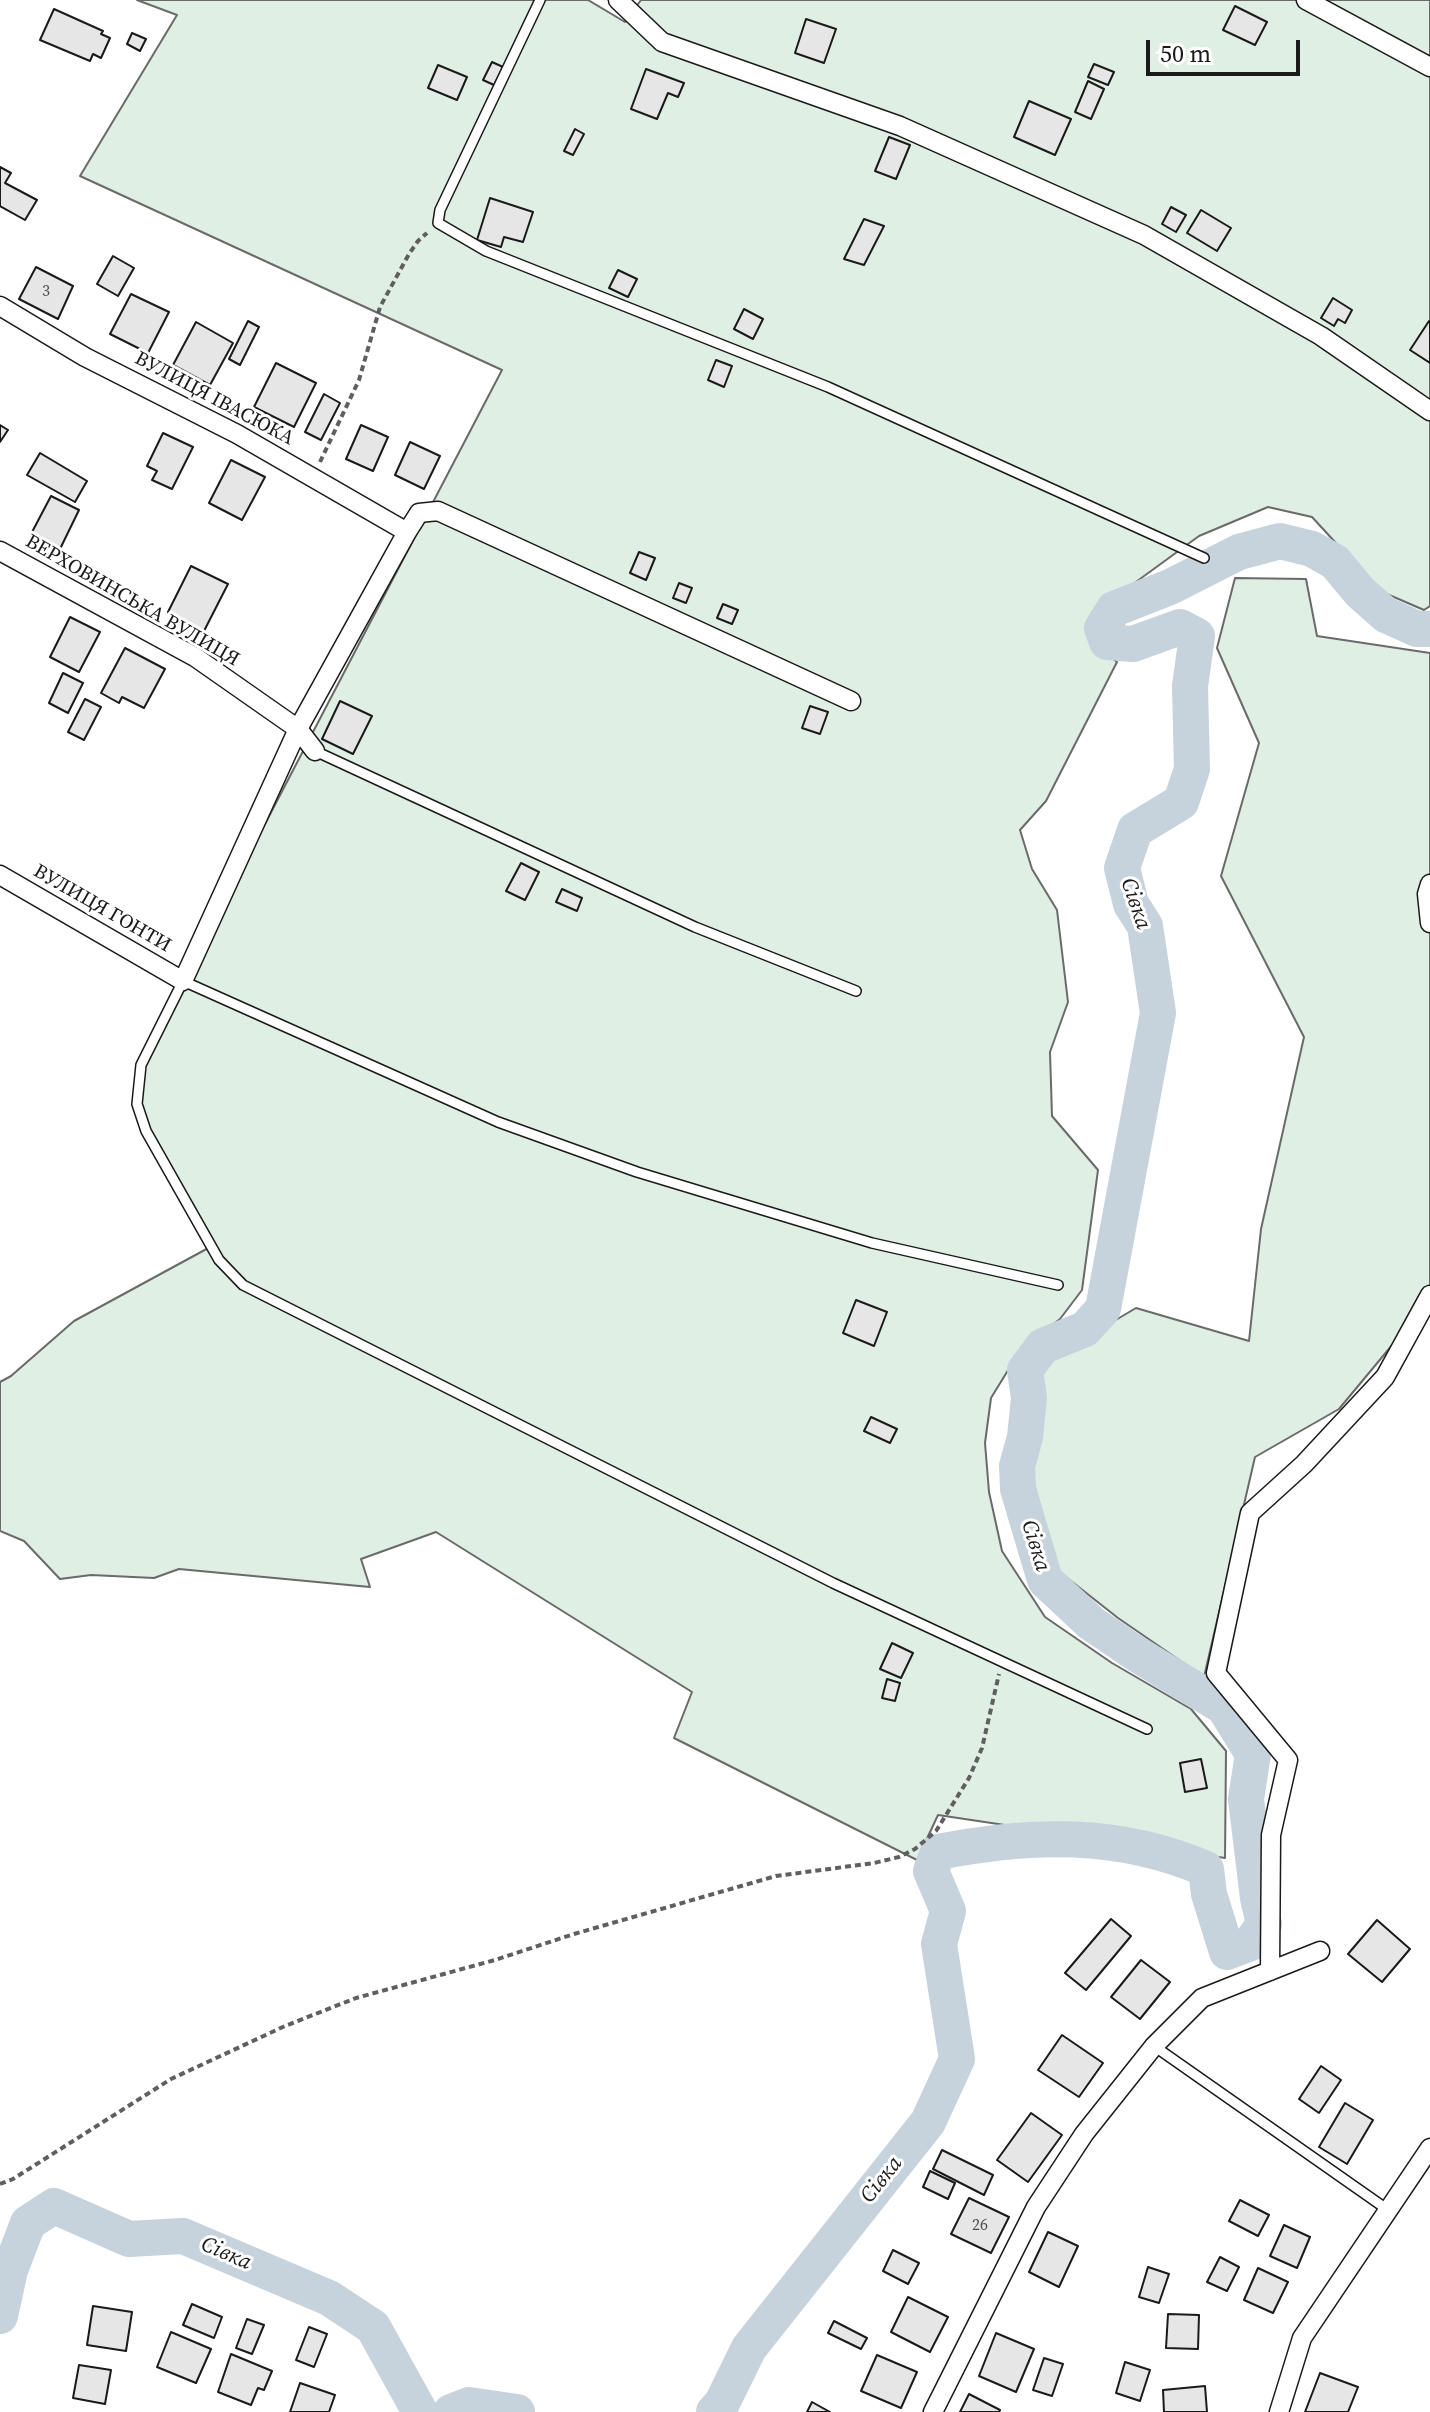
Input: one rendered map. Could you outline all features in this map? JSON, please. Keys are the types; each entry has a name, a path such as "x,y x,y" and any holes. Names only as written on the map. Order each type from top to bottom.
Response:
{"street":[{"path":"618,0 662,42 900,126 1144,235 1321,336 1430,411"},
{"path":"1306,0 1430,67"},
{"name":"ВУЛИЦЯ ІВАСЮКА","path":"0,306 85,357 237,434 407,532"},
{"path":"183,981 298,729 419,513 438,511 851,701"},
{"name":"ВЕРХОВИНСЬКА ВУЛИЦЯ","path":"0,551 195,657 298,729 315,751"},
{"name":"ВУЛИЦЯ ГОНТИ","path":"0,875 183,981"},
{"path":"1430,884 1427,894 1430,923"},
{"path":"1270,1971 1271,1835 1288,1760 1216,1673 1250,1513 1304,1464 1385,1377 1430,1295"},
{"path":"933,2412 1036,2207 1084,2134 1154,2046 1202,1998 1320,1951"},
{"path":"1279,2412 1302,2338 1430,2148"}],"lane":[{"path":"540,0 440,210 438,223 486,251 828,387 1204,558"},
{"path":"315,751 695,927 856,991"},
{"path":"1058,1285 872,1243 637,1172 498,1122 183,981 141,1065 137,1104 146,1131 219,1260 243,1285 833,1583 1147,1729"},
{"path":"1154,2046 1388,2210"}],"path":[{"path":"313,478 359,380 380,307 418,241 438,223"},
{"path":"0,2184 13,2179 171,2079 285,2026 356,1998 776,1876 874,1863 899,1857 915,1849 936,1831 969,1778 982,1748 1002,1661"}],"green space":[{"path":"137,0 588,0 625,22 641,0 1430,0 1430,606 1424,610 1380,591 1312,517 1268,507 1199,536 1097,611 1089,638 1117,662 1046,801 1020,830 1032,869 1057,910 1068,1002 1050,1052 1052,1116 1098,1170 1082,1290 1060,1319 1021,1349 991,1398 985,1443 989,1492 1002,1551 1045,1617 1112,1663 1191,1709 1226,1751 1225,1858 938,1815 917,1860 674,1738 692,1692 436,1532 361,1559 370,1587 179,1569 154,1578 91,1575 60,1579 24,1541 0,1531 0,1382 74,1321 212,1246 139,1117 135,1085 183,981 502,370 80,176 177,15"},
{"path":"1235,578 1306,579 1317,636 1430,653 1430,1298 1420,1294 1393,1344 1339,1409 1255,1457 1204,1677 1118,1618 1052,1566 1030,1465 1043,1363 1136,1308 1249,1341 1261,1229 1304,1037 1221,876 1259,743 1217,648"}],"building":[{"path":"1235,6 1267,22 1255,45 1223,30"},
{"path":"54,9 103,31 101,34 110,38 101,58 93,54 90,61 40,40"},
{"path":"806,19 836,29 824,63 795,53"},
{"path":"132,33 146,39 140,51 127,44"},
{"path":"492,62 503,67 494,85 483,80"},
{"path":"1094,64 1114,72 1108,85 1088,77"},
{"path":"438,65 467,77 457,100 428,88"},
{"path":"646,69 684,83 678,97 668,93 657,119 631,109"},
{"path":"1088,81 1104,89 1091,119 1075,112"},
{"path":"1029,101 1071,119 1055,155 1014,137"},
{"path":"575,129 584,134 573,155 564,151"},
{"path":"889,137 910,145 896,179 875,171"},
{"path":"0,167 11,173 5,183 37,200 25,220 0,206"},
{"path":"490,198 533,212 523,242 504,237 501,247 477,240"},
{"path":"1171,207 1186,215 1176,232 1162,224"},
{"path":"1201,210 1231,228 1217,251 1187,233"},
{"path":"864,219 884,226 864,265 844,259"},
{"path":"113,256 134,268 118,296 97,284"},
{"path":"36,267 73,286 58,319 19,299"},
{"path":"618,270 637,279 628,297 609,288"},
{"path":"131,294 169,312 148,353 110,334"},
{"path":"1333,298 1352,310 1345,323 1338,319 1334,326 1321,318"},
{"path":"744,309 763,319 753,339 734,329"},
{"path":"248,321 259,327 240,365 229,359"},
{"path":"196,322 233,343 210,385 173,365"},
{"path":"1430,322 1430,363 1410,350"},
{"path":"716,360 732,366 724,387 708,380"},
{"path":"276,363 316,383 294,427 254,407"},
{"path":"324,394 340,403 321,440 305,432"},
{"path":"0,425 8,430 0,442"},
{"path":"361,425 388,437 373,471 346,459"},
{"path":"163,433 193,447 172,489 152,480 157,471 147,466"},
{"path":"410,442 440,456 424,489 395,475"},
{"path":"40,453 87,481 75,502 27,475"},
{"path":"231,460 265,477 242,520 209,503"},
{"path":"51,496 79,510 60,549 31,534"},
{"path":"639,552 655,558 646,580 630,573"},
{"path":"191,566 228,584 204,631 168,612"},
{"path":"679,583 692,588 686,603 673,598"},
{"path":"723,604 738,610 732,624 717,618"},
{"path":"70,617 100,632 79,672 50,657"},
{"path":"125,648 165,669 144,708 122,697 119,703 101,693"},
{"path":"63,673 83,683 68,713 49,703"},
{"path":"85,699 101,707 84,740 68,732"},
{"path":"340,701 372,716 353,754 322,739"},
{"path":"810,706 828,712 820,734 802,728"},
{"path":"521,863 539,872 525,900 506,891"},
{"path":"562,889 582,898 577,911 556,902"},
{"path":"856,1300 887,1312 874,1346 843,1333"},
{"path":"871,1417 897,1429 890,1443 864,1431"},
{"path":"892,1643 913,1653 901,1678 880,1669"},
{"path":"887,1679 900,1683 895,1701 882,1698"},
{"path":"1201,1759 1207,1788 1185,1792 1180,1763"},
{"path":"1111,1919 1131,1936 1086,1990 1065,1973"},
{"path":"1377,1920 1410,1949 1382,1982 1348,1954"},
{"path":"1141,1960 1170,1982 1140,2019 1111,1997"},
{"path":"1062,2035 1103,2063 1079,2097 1038,2070"},
{"path":"1321,2066 1341,2080 1319,2113 1299,2099"},
{"path":"1345,2103 1373,2120 1347,2164 1319,2147"},
{"path":"1031,2113 1062,2135 1028,2182 997,2160"},
{"path":"942,2150 993,2175 984,2195 933,2169"},
{"path":"930,2171 955,2183 948,2199 923,2187"},
{"path":"969,2198 1009,2217 991,2253 951,2234"},
{"path":"1240,2200 1269,2215 1258,2236 1229,2221"},
{"path":"1284,2225 1310,2237 1297,2268 1270,2256"},
{"path":"1048,2232 1078,2246 1059,2287 1029,2272"},
{"path":"893,2250 919,2263 908,2284 883,2271"},
{"path":"1220,2257 1239,2267 1227,2291 1207,2282"},
{"path":"1148,2267 1169,2274 1159,2303 1139,2297"},
{"path":"1258,2268 1288,2282 1273,2313 1244,2300"},
{"path":"908,2297 948,2317 930,2352 891,2332"},
{"path":"192,2304 222,2317 214,2338 183,2325"},
{"path":"93,2306 132,2312 126,2351 87,2345"},
{"path":"1168,2314 1199,2315 1198,2349 1166,2348"},
{"path":"247,2319 264,2325 252,2354 236,2348"},
{"path":"834,2321 867,2338 861,2349 828,2333"},
{"path":"309,2327 327,2334 314,2367 296,2360"},
{"path":"171,2332 211,2349 196,2383 157,2367"},
{"path":"996,2333 1034,2349 1016,2392 979,2376"},
{"path":"231,2354 272,2371 264,2390 258,2388 251,2405 218,2392"},
{"path":"877,2355 917,2372 901,2408 861,2391"},
{"path":"1044,2358 1063,2364 1052,2396 1033,2390"},
{"path":"1125,2362 1150,2370 1140,2401 1116,2393"},
{"path":"79,2365 111,2370 105,2404 73,2398"},
{"path":"1320,2373 1358,2387 1348,2412 1305,2412"},
{"path":"300,2383 335,2395 329,2412 290,2412"},
{"path":"1205,2386 1207,2412 1164,2412 1163,2390"},
{"path":"969,2394 1000,2410 999,2412 960,2412"},
{"path":"812,2402 830,2412 807,2412"}],"waterway":[{"name":"Сівка","path":"714,2412 722,2403 749,2348 928,2122 957,2059 939,1944 948,1911 931,1871 938,1852 1040,1839 1107,1842 1140,1848 1206,1869 1209,1894 1227,1952 1251,1943 1264,1924 1246,1799 1253,1754 1224,1707 1091,1623 1045,1580 1018,1489 1017,1466 1025,1437 1029,1398 1025,1370 1043,1346 1085,1329 1103,1309 1158,1013 1145,926 1131,904 1122,868 1135,830 1181,802 1192,769 1190,686 1197,636 1180,627 1133,644 1107,642 1102,628 1114,609 1170,587 1239,552 1280,541 1312,549 1335,562 1360,592 1386,615 1417,629 1430,629"},
{"name":"Сівка","path":"0,2316 10,2270 28,2223 54,2206 129,2239 183,2236 329,2298 373,2327 420,2412"},
{"name":"Сівка","path":"451,2412 469,2405 517,2412"}]}
